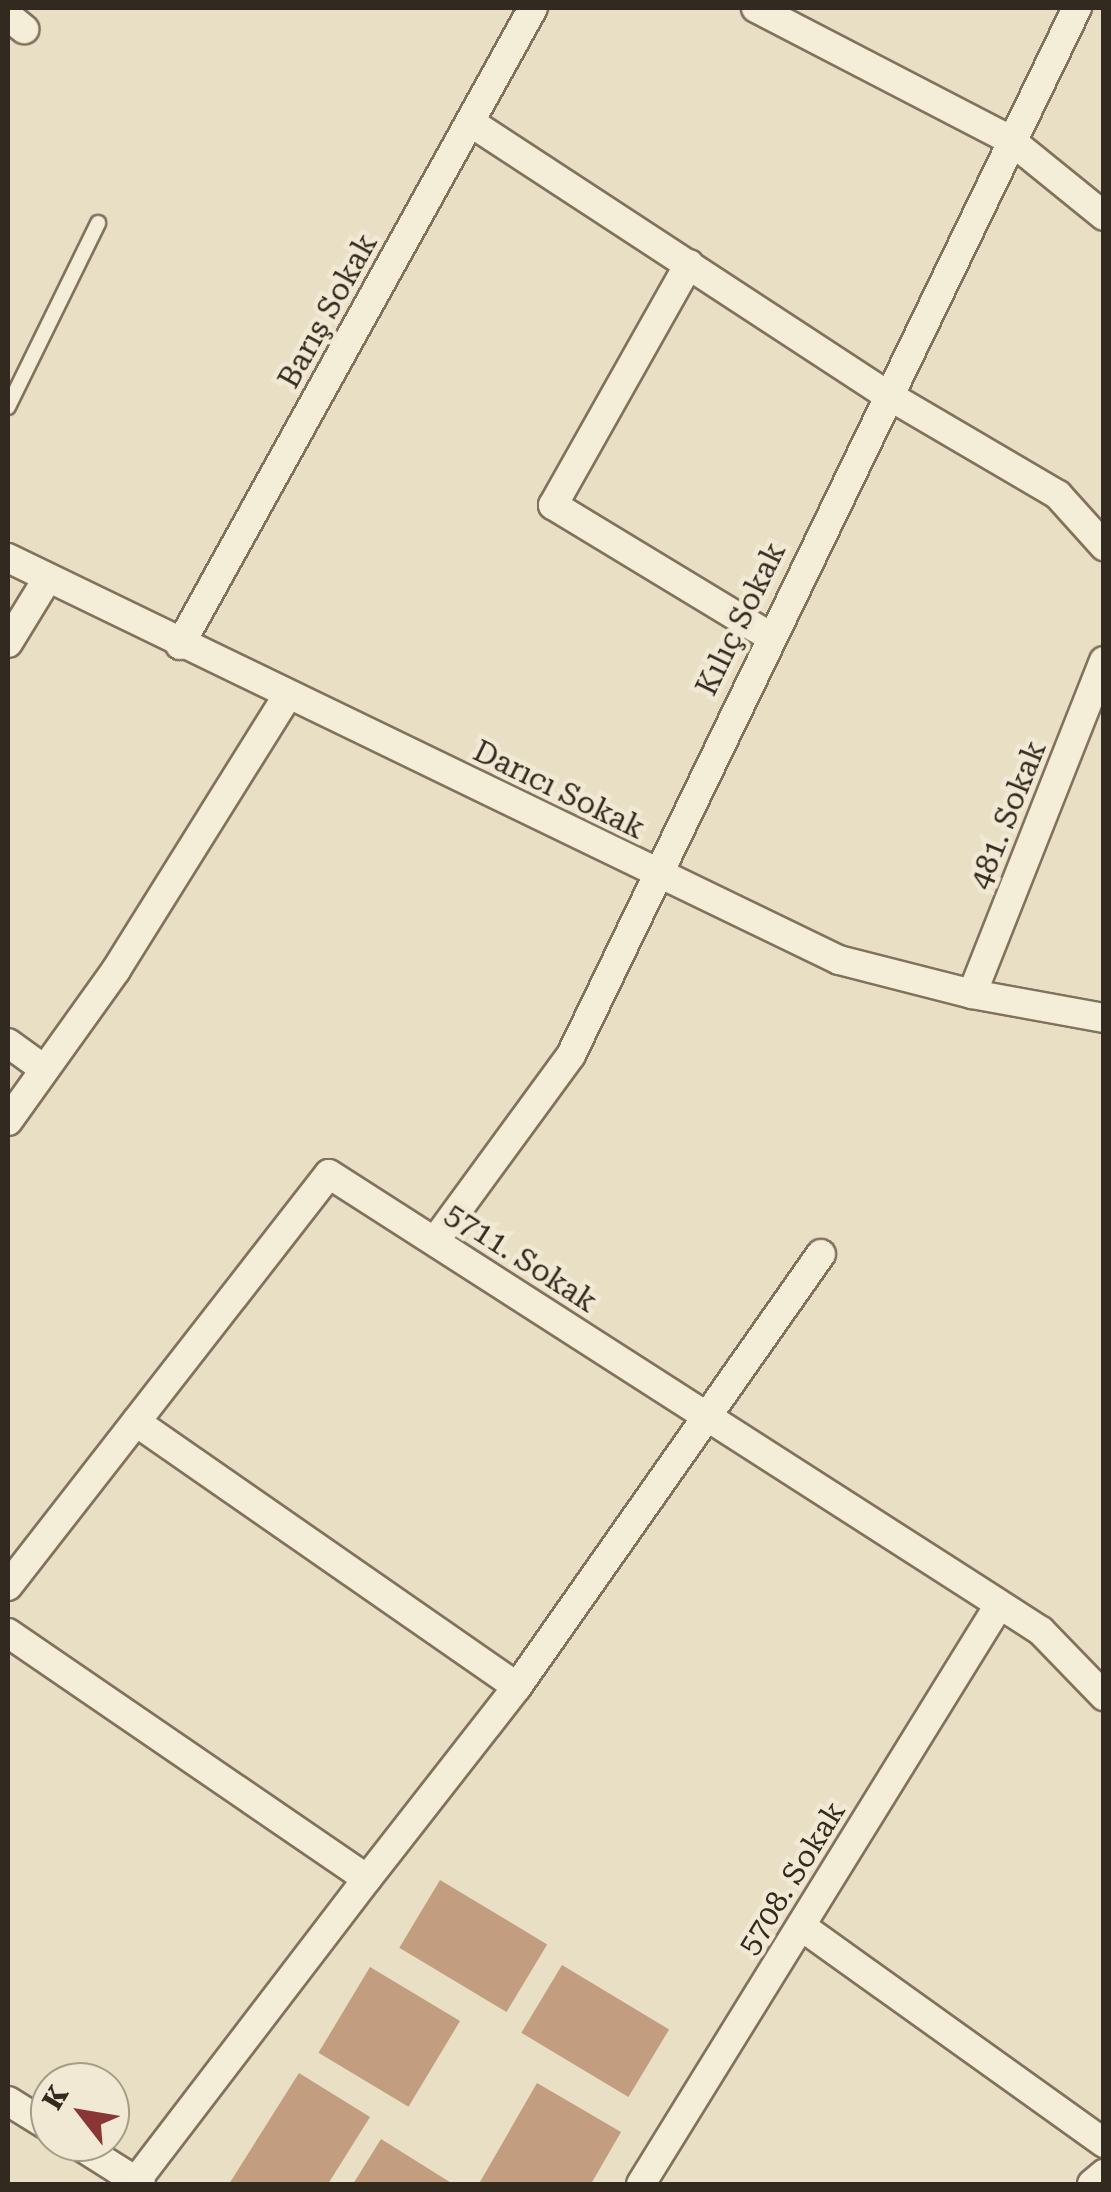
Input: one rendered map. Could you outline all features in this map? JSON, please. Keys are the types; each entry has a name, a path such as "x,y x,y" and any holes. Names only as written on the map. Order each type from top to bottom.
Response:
{"street":[{"name":"Barış Sokak","path":"180,645 532,8"},
{"path":"756,8 1009,139 1104,216"},
{"name":"Kılıç Sokak","path":"435,1241 571,1055 1009,139 1077,8"},
{"path":"470,122 886,394 1058,494 1104,546"},
{"path":"688,264 554,506 769,636"},
{"name":"Darıcı Sokak","path":"8,558 46,581 839,960 972,994 1104,1018"},
{"path":"8,643 46,581"},
{"name":"481. Sokak","path":"972,994 1104,661"},
{"path":"8,1122 116,970 288,696"},
{"path":"8,1043 44,1069"},
{"name":"5711. Sokak","path":"8,1586 329,1174 1041,1631 1104,1696"},
{"path":"105,2162 137,2183 518,1687 821,1254"},
{"path":"136,1422 518,1687"},
{"name":"5708. Sokak","path":"641,2184 999,1605"},
{"path":"8,1634 367,1879"},
{"path":"800,1926 1104,2143"},
{"path":"8,2101 30,2115"},
{"path":"1092,2184 1104,2174"}],"lane":[{"path":"8,408 98,224"}],"building":[{"path":"440,1880 547,1944 506,2012 399,1948"},
{"path":"562,1965 669,2029 628,2097 521,2033"},
{"path":"370,1967 460,2021 408,2107 318,2053"},
{"path":"299,2073 370,2117 328,2184 229,2184"},
{"path":"537,2083 621,2132 591,2184 480,2182"},
{"path":"381,2139 453,2184 353,2184"}]}
